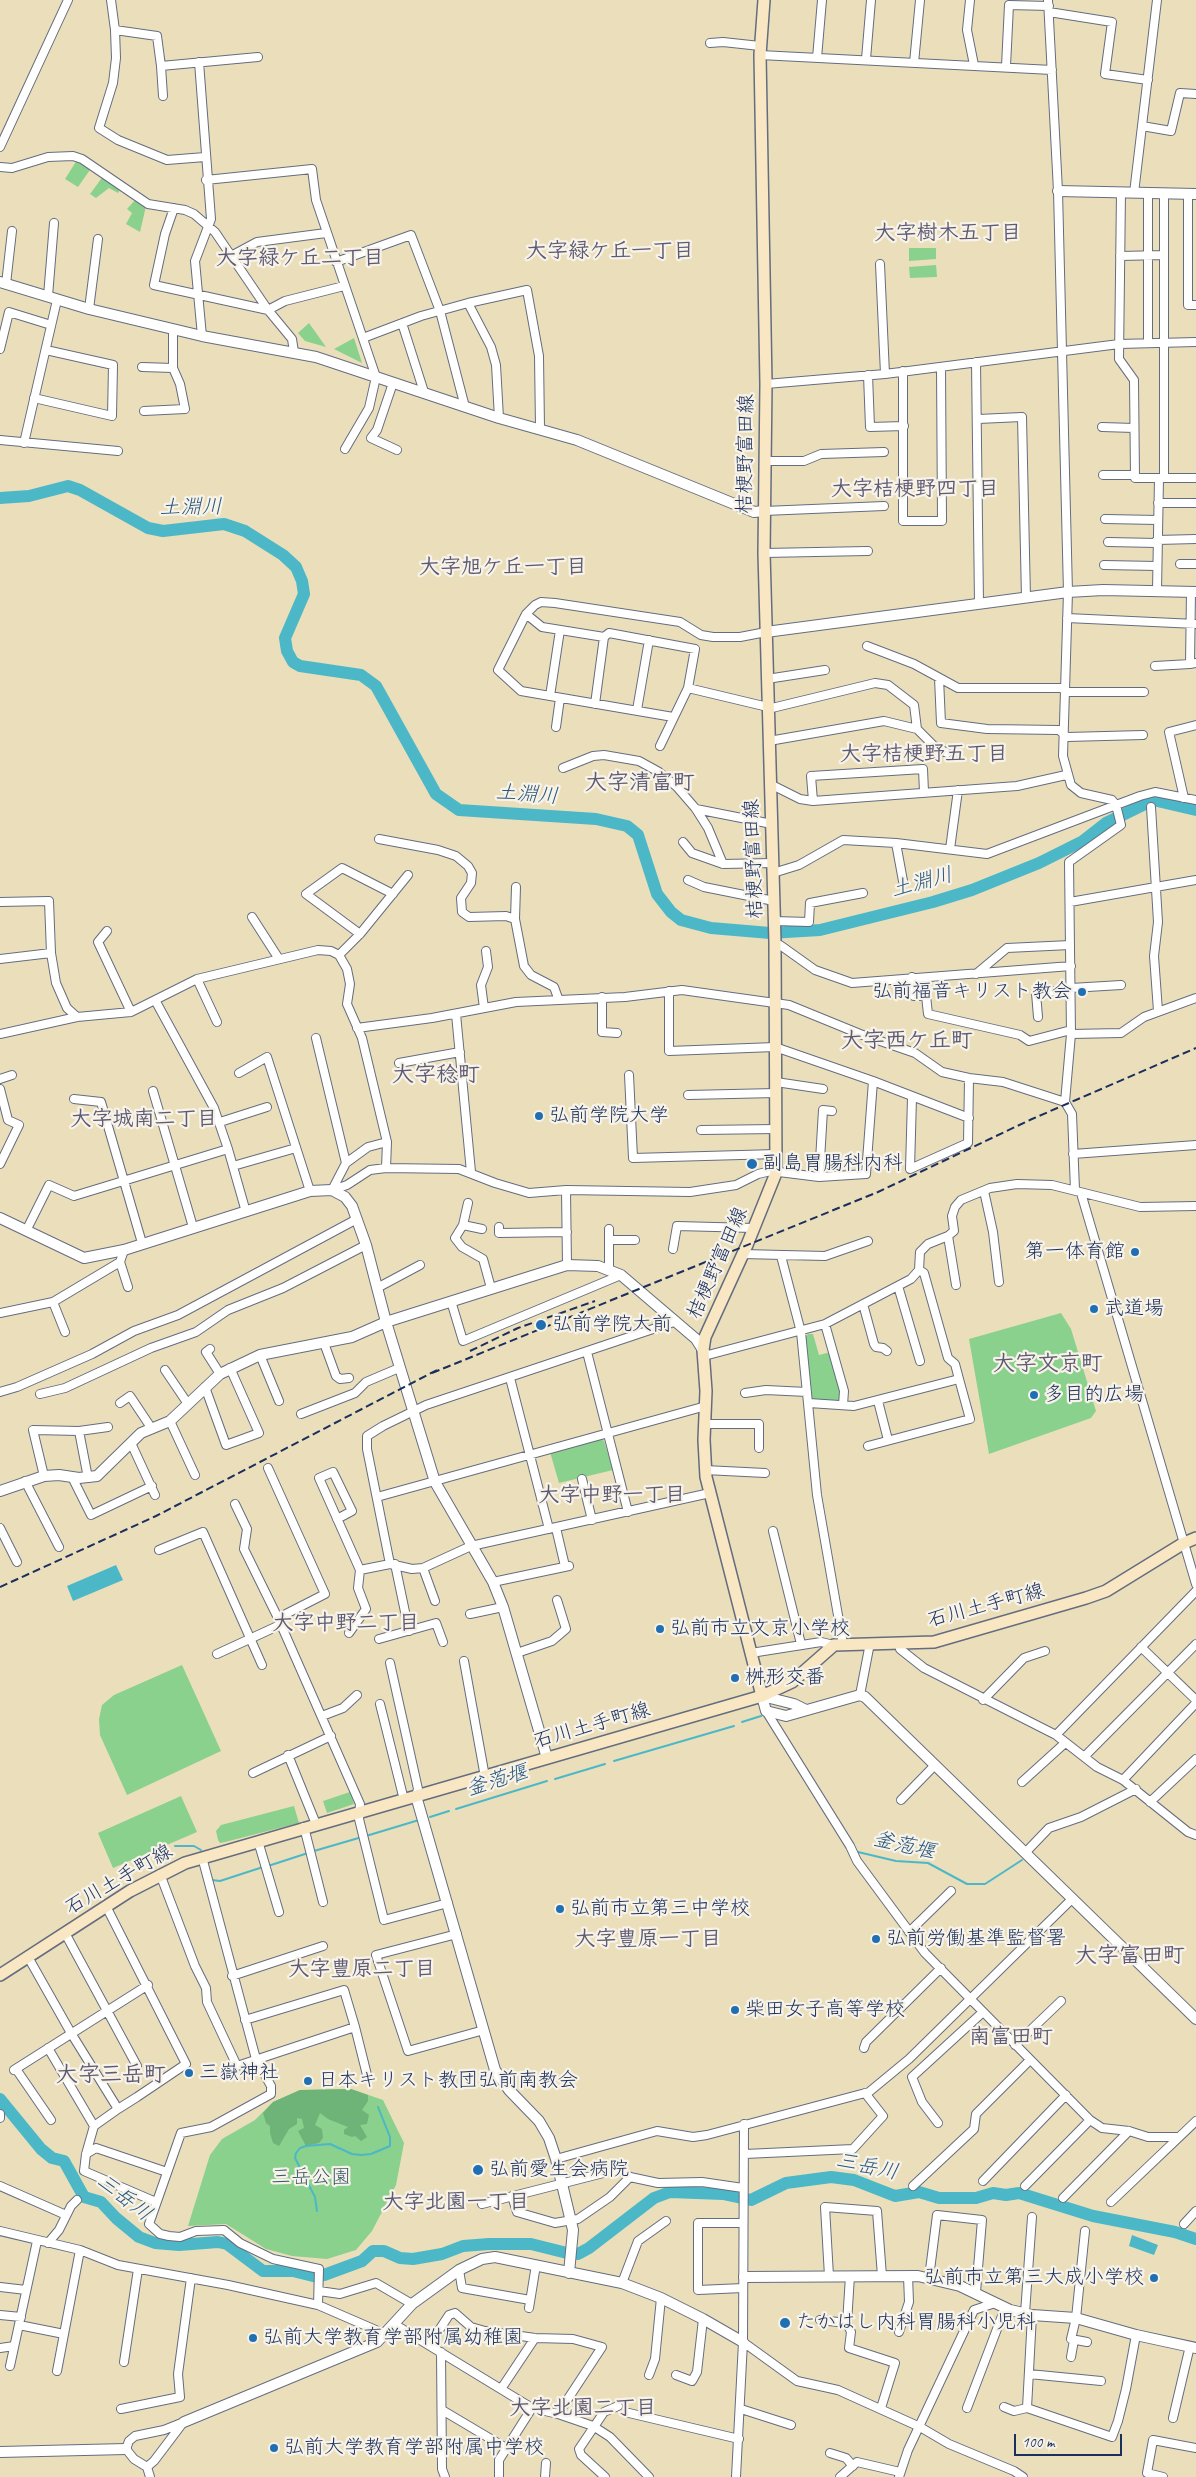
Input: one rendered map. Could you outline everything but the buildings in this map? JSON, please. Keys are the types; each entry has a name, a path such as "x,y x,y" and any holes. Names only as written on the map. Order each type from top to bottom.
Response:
{"main road":[{"name":"桔梗野富田線","path":"762,1696 705,1470 706,1406 703,1350 705,1337 776,1173 777,1154 775,941 764,553 766,384 760,51 764,0"},
{"name":"石川土手町線","path":"0,1975 106,1906 160,1874 202,1858 762,1696 792,1682 838,1644 946,1639 1086,1598 1106,1591 1184,1543 1196,1538"}],"street":[{"path":"0,147 68,0"},
{"path":"110,0 115,30 116,58 113,83 99,128 118,140 166,160 205,157"},
{"path":"817,58 822,0"},
{"path":"866,59 871,0"},
{"path":"914,63 920,0"},
{"path":"970,0 967,30 974,65"},
{"path":"1134,193 1157,0"},
{"path":"1006,66 1009,3 1049,6 1112,22 1105,74 1148,80"},
{"path":"1049,6 1058,191 1068,592 1063,756 1066,775 1071,785 1081,793 1112,800 1117,808 1121,825 1069,862 1071,1032 1065,1102 1072,1114 1073,1154 1078,1191 1196,1584"},
{"path":"115,30 157,36 163,96"},
{"path":"710,43 723,42 760,51 817,58 1006,66 1052,70"},
{"path":"161,66 258,57"},
{"path":"199,62 206,180 211,218 195,261 202,336"},
{"path":"1142,126 1172,131 1180,93 1196,94"},
{"path":"0,167 12,168 48,156 73,156 82,159 148,204 174,208 194,214 208,225 268,310 292,339 294,352"},
{"path":"206,180 312,169 316,200 376,377 370,408 345,449"},
{"path":"1058,191 1192,194 1188,305 1196,306"},
{"path":"1121,192 1119,359 1134,380 1135,475"},
{"path":"1148,193 1148,343"},
{"path":"1157,591 1156,566 1158,503 1161,478 1164,343 1164,194"},
{"path":"174,208 165,234 154,285 268,310 285,302 344,286"},
{"path":"24,443 52,325 54,223"},
{"path":"12,231 3,283 90,309 202,336 294,352 376,377 499,418 540,428 620,456 754,512 884,506"},
{"path":"231,256 257,242 326,232"},
{"path":"336,262 411,235 440,311 466,407"},
{"path":"90,309 98,240"},
{"path":"1120,256 1164,255"},
{"path":"880,264 885,374"},
{"path":"363,338 440,311 527,290 539,356 540,428"},
{"path":"468,303 491,347 496,365 499,418"},
{"path":"0,349 9,312 52,325"},
{"path":"402,323 424,392"},
{"path":"144,411 185,409 180,384 173,368 173,329"},
{"path":"766,384 885,374 1119,344 1196,342"},
{"path":"34,398 112,416 113,365 46,350"},
{"path":"976,362 979,604"},
{"path":"142,367 173,368"},
{"path":"903,371 902,521 942,521 941,367"},
{"path":"868,375 870,427 904,426"},
{"path":"393,383 377,430 371,438 397,450"},
{"path":"978,419 1022,417 1026,598"},
{"path":"1102,427 1134,428"},
{"path":"0,440 118,451"},
{"path":"766,461 804,461 821,454 884,452"},
{"path":"1104,474 1135,475 1135,478 1196,478"},
{"path":"1158,503 1196,503"},
{"path":"1105,519 1158,520"},
{"path":"1108,542 1196,539"},
{"path":"764,553 868,551"},
{"path":"1180,564 1196,564"},
{"path":"1104,565 1156,566"},
{"path":"673,717 521,691 498,670 526,614 541,602 680,622 701,635 740,637 1068,592 1194,592 1193,663 1155,666"},
{"path":"526,614 542,627 604,637"},
{"path":"1067,618 1194,624"},
{"path":"550,696 560,630"},
{"path":"595,704 604,637 609,633 695,649 688,688 660,746"},
{"path":"637,710 649,640"},
{"path":"867,646 914,664 958,688 1064,690 1068,692 1144,692"},
{"path":"767,679 825,670"},
{"path":"939,678 941,723 987,728 1059,730 1067,737 1142,735"},
{"path":"688,688 772,708 875,683 888,685 914,705 917,729"},
{"path":"556,727 560,698"},
{"path":"769,741 884,721 917,729 934,746 947,753"},
{"path":"1184,798 1169,732 1196,725"},
{"path":"563,768 593,756 604,755 639,761 659,772 677,787 696,809 708,828 723,864"},
{"path":"813,800 811,776 923,769 924,792"},
{"path":"770,784 800,799 813,800 1017,786 1066,775"},
{"path":"950,848 958,790"},
{"path":"683,842 692,853 723,864 773,868 799,865 843,840 950,848 987,854 1117,808 1155,792 1196,800"},
{"path":"1151,807 1152,856 1158,922 1154,956 1158,1011"},
{"path":"696,809 772,824"},
{"path":"379,839 438,850 456,856 468,866 472,873 471,883 460,898 462,912 469,917 506,916 516,919"},
{"path":"896,843 903,881"},
{"path":"360,934 306,894 342,868 393,894"},
{"path":"339,954 360,934 408,875"},
{"path":"688,880 704,887 774,901"},
{"path":"1070,902 1196,880"},
{"path":"516,887 516,919 524,966 531,975 554,987 558,998"},
{"path":"774,922 809,922 810,903 863,893"},
{"path":"0,902 50,901 51,953 61,998 67,1008 77,1017"},
{"path":"252,917 279,959"},
{"path":"107,931 98,942 131,1012"},
{"path":"775,941 815,970 852,984 912,977 1071,966"},
{"path":"976,974 1007,948 1070,945"},
{"path":"0,1034 77,1017 131,1012 197,978 327,949 339,954 347,969 350,984 348,1004 362,1038 387,1142 386,1168"},
{"path":"484,1008 481,985 488,966 486,951"},
{"path":"0,959 51,953"},
{"path":"912,977 914,996 926,996 928,1014 1020,1035 1028,1041 1071,1032 1121,1033 1130,1024 1158,1011 1196,998"},
{"path":"197,978 217,1022"},
{"path":"1038,1017 1036,993 1121,986"},
{"path":"357,1028 558,998 602,997 682,990 775,1004 789,1004 860,1034 915,1053 942,1072 969,1078 1003,1082 1065,1102"},
{"path":"669,991 669,1051 775,1047 873,1081 912,1098 968,1118"},
{"path":"602,997 602,1032 617,1033"},
{"path":"155,1000 220,1122 246,1212"},
{"path":"456,1014 471,1172"},
{"path":"316,1038 346,1163"},
{"path":"399,1063 460,1052"},
{"path":"239,1073 267,1057 310,1192"},
{"path":"629,1074 633,1158 777,1154"},
{"path":"0,1079 12,1075"},
{"path":"912,1098 910,1169 968,1143 969,1078"},
{"path":"0,1218 84,1258 124,1250 310,1192 332,1190 347,1184 370,1170 386,1168 459,1169 471,1172 495,1183 529,1193 566,1190 690,1192 736,1185 758,1174 771,1171 819,1177 866,1174 873,1081"},
{"path":"688,1095 776,1088 823,1089"},
{"path":"0,1089 8,1120 19,1125 0,1164"},
{"path":"153,1091 193,1227"},
{"path":"74,1098 101,1102 122,1181 142,1243"},
{"path":"220,1122 267,1107"},
{"path":"819,1177 823,1110 832,1111"},
{"path":"701,1130 776,1129"},
{"path":"332,1190 346,1163 368,1147 387,1142"},
{"path":"1073,1154 1196,1145"},
{"path":"233,1166 296,1148"},
{"path":"26,1231 49,1185 74,1196 228,1149"},
{"path":"0,1491 44,1476 59,1475 88,1478 102,1472 141,1434 170,1421 220,1374 260,1355 352,1337 386,1322 567,1265 587,1264 609,1269 620,1275 696,1339 708,1355 825,1324 911,1279 919,1270 920,1252 928,1244 948,1236 954,1231 952,1216 955,1207 962,1200 984,1191 1017,1184 1052,1185 1140,1207 1196,1206"},
{"path":"332,1190 348,1202 357,1219 366,1245 399,1368 435,1482 493,1582 503,1607 547,1758"},
{"path":"566,1190 567,1265"},
{"path":"984,1191 993,1232 999,1282"},
{"path":"468,1203 463,1225 455,1238 462,1247 483,1259 491,1288"},
{"path":"0,1392 92,1354 134,1331 178,1315 357,1219"},
{"path":"463,1225 482,1229"},
{"path":"673,1249 676,1226 753,1228"},
{"path":"499,1227 499,1233 567,1232"},
{"path":"608,1229 609,1269"},
{"path":"948,1236 956,1285"},
{"path":"609,1240 635,1240"},
{"path":"742,1254 825,1256 868,1241"},
{"path":"40,1394 65,1388 151,1348 196,1332 222,1313 283,1288 366,1245"},
{"path":"124,1250 120,1262 128,1288"},
{"path":"751,1653 801,1644 821,1642 838,1644 817,1495 800,1332 781,1256"},
{"path":"1,1312 53,1302 120,1262"},
{"path":"377,1288 420,1265"},
{"path":"868,1446 970,1418 955,1364 948,1358 924,1273 919,1270"},
{"path":"450,1301 463,1341 620,1275"},
{"path":"898,1286 920,1361"},
{"path":"53,1302 65,1332"},
{"path":"863,1304 874,1344 876,1348 882,1348 887,1352"},
{"path":"409,1631 377,1497 367,1436 413,1410 674,1322"},
{"path":"825,1324 844,1391 843,1405"},
{"path":"324,1343 336,1376 340,1379 349,1378"},
{"path":"210,1349 206,1352 220,1374"},
{"path":"587,1352 628,1512"},
{"path":"260,1355 279,1401"},
{"path":"205,1387 226,1445 259,1433 230,1368"},
{"path":"301,1414 355,1393 366,1382 399,1368"},
{"path":"165,1370 188,1404"},
{"path":"493,1582 566,1564 530,1454 510,1378"},
{"path":"808,1403 854,1406 959,1379"},
{"path":"745,1393 766,1390 807,1392"},
{"path":"120,1403 130,1396 152,1429"},
{"path":"878,1401 888,1440"},
{"path":"377,1497 706,1406"},
{"path":"170,1421 195,1475"},
{"path":"705,1424 758,1424 759,1448"},
{"path":"44,1476 33,1430 79,1431 108,1427"},
{"path":"79,1431 88,1478"},
{"path":"131,1443 156,1495"},
{"path":"217,1654 250,1639 325,1594 268,1468"},
{"path":"705,1470 766,1473"},
{"path":"337,1519 352,1511 333,1472 319,1478 337,1519 360,1570 358,1588 366,1609 350,1633"},
{"path":"72,1477 90,1515 152,1486"},
{"path":"582,1479 592,1520"},
{"path":"25,1481 59,1547"},
{"path":"360,1570 393,1564 412,1569 423,1568 471,1546 710,1493"},
{"path":"234,1504 247,1530 244,1549 280,1621 360,1804 359,1812 384,1920 448,1903"},
{"path":"0,1528 17,1562"},
{"path":"773,1531 801,1644"},
{"path":"159,1550 203,1532 262,1665"},
{"path":"423,1568 435,1601"},
{"path":"1056,1735 1196,1591"},
{"path":"517,1653 552,1641 566,1629 558,1600"},
{"path":"470,1614 503,1607"},
{"path":"379,1639 436,1622 443,1642"},
{"path":"899,1642 900,1650 924,1668 983,1700 1056,1735 1096,1767 1123,1780 1188,1832 1196,1835"},
{"path":"860,1695 870,1643"},
{"path":"1084,1757 1196,1644"},
{"path":"1123,1780 1196,1702 1141,1647"},
{"path":"983,1700 1024,1658 1046,1651"},
{"path":"464,1661 485,1776"},
{"path":"390,1663 418,1789 416,1796 495,2070 500,2080 539,2121 549,2138 556,2159 574,2230 569,2273"},
{"path":"1189,1695 1196,1688"},
{"path":"322,1716 343,1708 356,1695"},
{"path":"766,1711 786,1716 860,1695 865,1697 1196,2019"},
{"path":"806,1710 794,1704 762,1696 766,1711 850,1846 857,1861 909,1932 940,1968 1090,2120 1102,2128 1129,2131 1148,2137 1179,2137"},
{"path":"380,1704 404,1800"},
{"path":"253,1772 331,1736"},
{"path":"1022,1782 1066,1743"},
{"path":"288,1755 310,1826 323,1902"},
{"path":"1150,1802 1196,1759"},
{"path":"901,1800 935,1765"},
{"path":"1025,1853 1049,1828 1081,1817 1136,1789"},
{"path":"258,1841 279,1912"},
{"path":"202,1858 232,1976 256,2059 271,2086 271,2094 211,2127 181,2133 148,2224 160,2234 180,2236 196,2231 224,2230 240,2243 273,2258 319,2268 318,2305"},
{"path":"160,1874 206,1988 207,2002 237,2066 355,2026"},
{"path":"909,1932 951,1891"},
{"path":"556,2159 657,2131 693,2137 865,2093 874,2089 909,2059 1072,1899"},
{"path":"106,1906 148,1985 186,2064 94,2126 86,2154 84,2171 156,2202"},
{"path":"65,1933 137,2066"},
{"path":"457,1934 376,1955 408,2051 484,2030"},
{"path":"232,1976 323,1946"},
{"path":"28,1957 70,2033 118,2109"},
{"path":"864,2048 866,2042 940,1968"},
{"path":"51,2120 15,2070 70,2033 148,1985"},
{"path":"245,2020 344,1990 367,2075"},
{"path":"1015,2045 1061,2001"},
{"path":"938,2123 922,2102 912,2077 983,2012"},
{"path":"48,2048 94,2126"},
{"path":"913,2186 974,2129 976,2114 1030,2060"},
{"path":"744,2154 853,2149 883,2116 865,2093"},
{"path":"983,2182 1066,2095"},
{"path":"1025,2186 1090,2120"},
{"path":"1111,2202 1196,2121"},
{"path":"736,2477 743,2342 744,2124"},
{"path":"1063,2198 1129,2131"},
{"path":"86,2154 96,2148 167,2172"},
{"path":"482,2204 619,2169 630,2177 658,2183 702,2182 743,2195"},
{"path":"512,2196 517,2212 555,2223 578,2219 610,2197 630,2177"},
{"path":"0,2186 66,2215"},
{"path":"48,2243 59,2230 66,2215 77,2200"},
{"path":"829,2276 825,2207 877,2212 882,2276"},
{"path":"1184,2224 1196,2211"},
{"path":"929,2278 937,2215 982,2220 976,2292"},
{"path":"1026,2408 1029,2374 1032,2217"},
{"path":"622,2283 638,2241 666,2221"},
{"path":"743,2222 698,2223 698,2290 744,2288"},
{"path":"0,2230 37,2241 80,2250 118,2265 191,2278 318,2305 385,2334"},
{"path":"1071,2356 1074,2340 1071,2339 1076,2318 1085,2231"},
{"path":"10,2366 37,2241"},
{"path":"57,2371 80,2250"},
{"path":"126,2449 135,2436 164,2430 377,2342 412,2304 459,2270 482,2259 495,2257 622,2283 661,2298 743,2342 797,2381 838,2390 920,2427 949,2444 1014,2471 1023,2477"},
{"path":"459,2270 462,2288 529,2304 536,2266"},
{"path":"124,2362 138,2269"},
{"path":"850,2276 848,2324 851,2332 849,2348 896,2363 880,2408"},
{"path":"744,2277 908,2276 929,2278 976,2292 1006,2308 1029,2314 1076,2318 1136,2335 1193,2347 1173,2418"},
{"path":"899,2332 909,2302 908,2276"},
{"path":"121,2409 180,2397 178,2374 191,2278"},
{"path":"319,2291 340,2294 376,2283 412,2304"},
{"path":"0,2286 26,2290"},
{"path":"649,2375 655,2359 661,2298"},
{"path":"840,2477 858,2462 899,2475 974,2310 995,2303"},
{"path":"967,2408 1006,2308"},
{"path":"430,2344 450,2315 455,2313 471,2327 505,2335 573,2339 602,2347 558,2414"},
{"path":"0,2315 64,2334"},
{"path":"676,2374 692,2381 697,2372 703,2319"},
{"path":"820,2320 848,2324"},
{"path":"394,2324 430,2344 532,2408 558,2414 593,2426 610,2437 649,2477"},
{"path":"1004,2407 1014,2411 1026,2408 1112,2436 1126,2389 1136,2335"},
{"path":"501,2389 534,2338"},
{"path":"1074,2340 1088,2342"},
{"path":"0,2348 14,2346"},
{"path":"441,2352 442,2469 445,2477"},
{"path":"1029,2374 1101,2381"},
{"path":"605,2477 581,2455 579,2449 604,2412 618,2406"},
{"path":"499,2477 499,2460 532,2408"},
{"path":"741,2409 791,2425"},
{"path":"442,2410 506,2448"},
{"path":"629,2413 738,2439"},
{"path":"147,2467 154,2462 184,2422"},
{"path":"1163,2477 1147,2474 1153,2440 1196,2448"},
{"path":"0,2452 126,2449"},
{"path":"126,2449 134,2459 147,2467 150,2477"},
{"path":"830,2453 846,2458 853,2466"},
{"path":"545,2477 546,2463"}],"green space":[{"path":"77,160 92,167 78,187 65,179"},
{"path":"104,175 122,187 118,193 109,188 96,198 90,194"},
{"path":"136,199 146,206 140,232 126,224 132,213 127,209"},
{"path":"909,248 936,248 936,259 909,261"},
{"path":"936,265 937,277 910,278 909,267"},
{"path":"309,323 326,347 305,341 298,333"},
{"path":"354,338 362,363 334,349"},
{"name":"多目的広場","path":"1061,1313 1071,1329 1096,1411 1091,1418 989,1454 969,1339"},
{"path":"808,1334 813,1334 819,1355 831,1352 842,1392 839,1401 813,1401 811,1399 805,1338"},
{"path":"601,1439 604,1441 613,1470 559,1483 550,1452"},
{"path":"182,1665 221,1751 127,1795 100,1735 99,1719 102,1705 114,1695"},
{"path":"350,1792 354,1804 327,1813 323,1801"},
{"path":"181,1796 197,1832 113,1868 98,1833"},
{"path":"294,1806 299,1823 225,1842 220,1843 218,1840 216,1831 221,1825"},
{"name":"三岳公園","path":"351,2089 383,2100 404,2143 396,2185 372,2231 356,2250 327,2259 292,2256 266,2249 226,2224 188,2226 210,2155 222,2139 255,2120 273,2102 300,2090"},
{"path":"351,2089 368,2095 368,2101 362,2110 369,2115 367,2124 360,2125 367,2137 361,2141 355,2136 352,2137 344,2134 344,2130 348,2127 328,2119 320,2113 315,2125 322,2129 323,2138 319,2143 306,2146 298,2131 304,2128 302,2119 297,2118 297,2124 289,2129 279,2146 273,2143 270,2126 266,2123 263,2113 273,2102 300,2090"}],"water":[{"path":"116,1565 123,1580 73,1601 67,1586"},
{"path":"1132,2235 1158,2245 1154,2255 1129,2246"}],"waterway":[{"name":"土淵川","path":"0,498 29,496 68,486 80,490 148,528 163,531 224,524 245,531 283,555 296,567 302,581 304,594 285,638 287,651 293,662 300,666 361,675 376,686 436,794 459,810 596,819 627,826 638,835 657,894 671,912 681,920 711,928 770,933 820,930 933,902 972,890 1039,863 1083,841 1106,823 1153,800 1196,810"},
{"name":"釜萢堰","path":"742,1722 761,1716"},
{"name":"釜萢堰","path":"614,1761 734,1726"},
{"name":"釜萢堰","path":"555,1779 605,1764"},
{"name":"釜萢堰","path":"456,1809 547,1781"},
{"name":"釜萢堰","path":"430,1817 449,1811"},
{"name":"釜萢堰","path":"366,1836 419,1820"},
{"name":"釜萢堰","path":"314,1851 362,1837"},
{"name":"釜萢堰","path":"175,1846 194,1846 201,1850"},
{"name":"釜萢堰","path":"858,1852 896,1861 928,1863 967,1884 985,1884 1022,1860"},
{"name":"釜萢堰","path":"268,1866 308,1853"},
{"name":"釜萢堰","path":"208,1866 212,1880 220,1881 263,1867"},
{"name":"三岳川","path":"0,2099 41,2149 52,2158 64,2161 84,2197 101,2202 116,2218 139,2237 155,2243 179,2245 218,2242 227,2244 263,2271 293,2271 317,2277"},
{"path":"317,2211 315,2197 295,2158 296,2153 300,2148 306,2146 330,2144 352,2154 361,2155 371,2154 390,2146 390,2137 378,2107"},
{"name":"三岳川","path":"578,2254 589,2248 654,2198 670,2192 723,2194 751,2200 786,2183 831,2177 854,2180 895,2196 919,2192 939,2198 976,2198 993,2193 1006,2195 1019,2193 1093,2216 1175,2232 1196,2239"},
{"name":"三岳川","path":"324,2275 362,2261 373,2251 384,2251 400,2258 413,2259 442,2254 463,2246 531,2244 567,2253"}],"railway":[{"path":"432,1373 878,1192 1032,1119 1196,1048"},
{"path":"470,1351 518,1328 595,1301"},
{"path":"0,1587 156,1516 437,1370"}],"place":[{"name":"弘前福音キリスト教会","path":"1082,992"},
{"name":"弘前学院大学","path":"539,1116"},
{"name":"副島胃腸科内科","path":"752,1164"},
{"name":"第一体育館","path":"1135,1252"},
{"name":"武道場","path":"1094,1309"},
{"name":"弘前学院大前","path":"541,1325"},
{"name":"多目的広場","path":"1034,1395"},
{"name":"弘前市立文京小学校","path":"660,1629"},
{"name":"桝形交番","path":"735,1678"},
{"name":"弘前市立第三中学校","path":"560,1909"},
{"name":"弘前労働基準監督署","path":"876,1939"},
{"name":"柴田女子高等学校","path":"735,2010"},
{"name":"三嶽神社","path":"189,2073"},
{"name":"日本キリスト教団弘前南教会","path":"308,2081"},
{"name":"弘前愛生会病院","path":"478,2170"},
{"name":"弘前市立第三大成小学校","path":"1154,2278"},
{"name":"たかはし内科胃腸科小児科","path":"785,2323"},
{"name":"弘前大学教育学部附属幼稚園","path":"253,2338"},
{"name":"弘前大学教育学部附属中学校","path":"274,2448"}],"district":[{"name":"大字樹木五丁目","path":"948,233"},
{"name":"大字緑ケ丘一丁目","path":"610,251"},
{"name":"大字緑ケ丘二丁目","path":"300,258"},
{"name":"大字桔梗野四丁目","path":"915,489"},
{"name":"大字旭ケ丘一丁目","path":"503,567"},
{"name":"大字桔梗野五丁目","path":"924,754"},
{"name":"大字清富町","path":"640,783"},
{"name":"大字西ケ丘町","path":"907,1041"},
{"name":"大字稔町","path":"436,1075"},
{"name":"大字城南二丁目","path":"144,1119"},
{"name":"大字文京町","path":"1048,1364"},
{"name":"大字中野一丁目","path":"612,1495"},
{"name":"大字中野二丁目","path":"346,1623"},
{"name":"大字豊原一丁目","path":"648,1939"},
{"name":"大字富田町","path":"1130,1956"},
{"name":"大字豊原二丁目","path":"362,1969"},
{"name":"南富田町","path":"1011,2037"},
{"name":"大字三岳町","path":"111,2075"},
{"name":"大字北園一丁目","path":"456,2202"},
{"name":"大字北園二丁目","path":"583,2408"}]}
